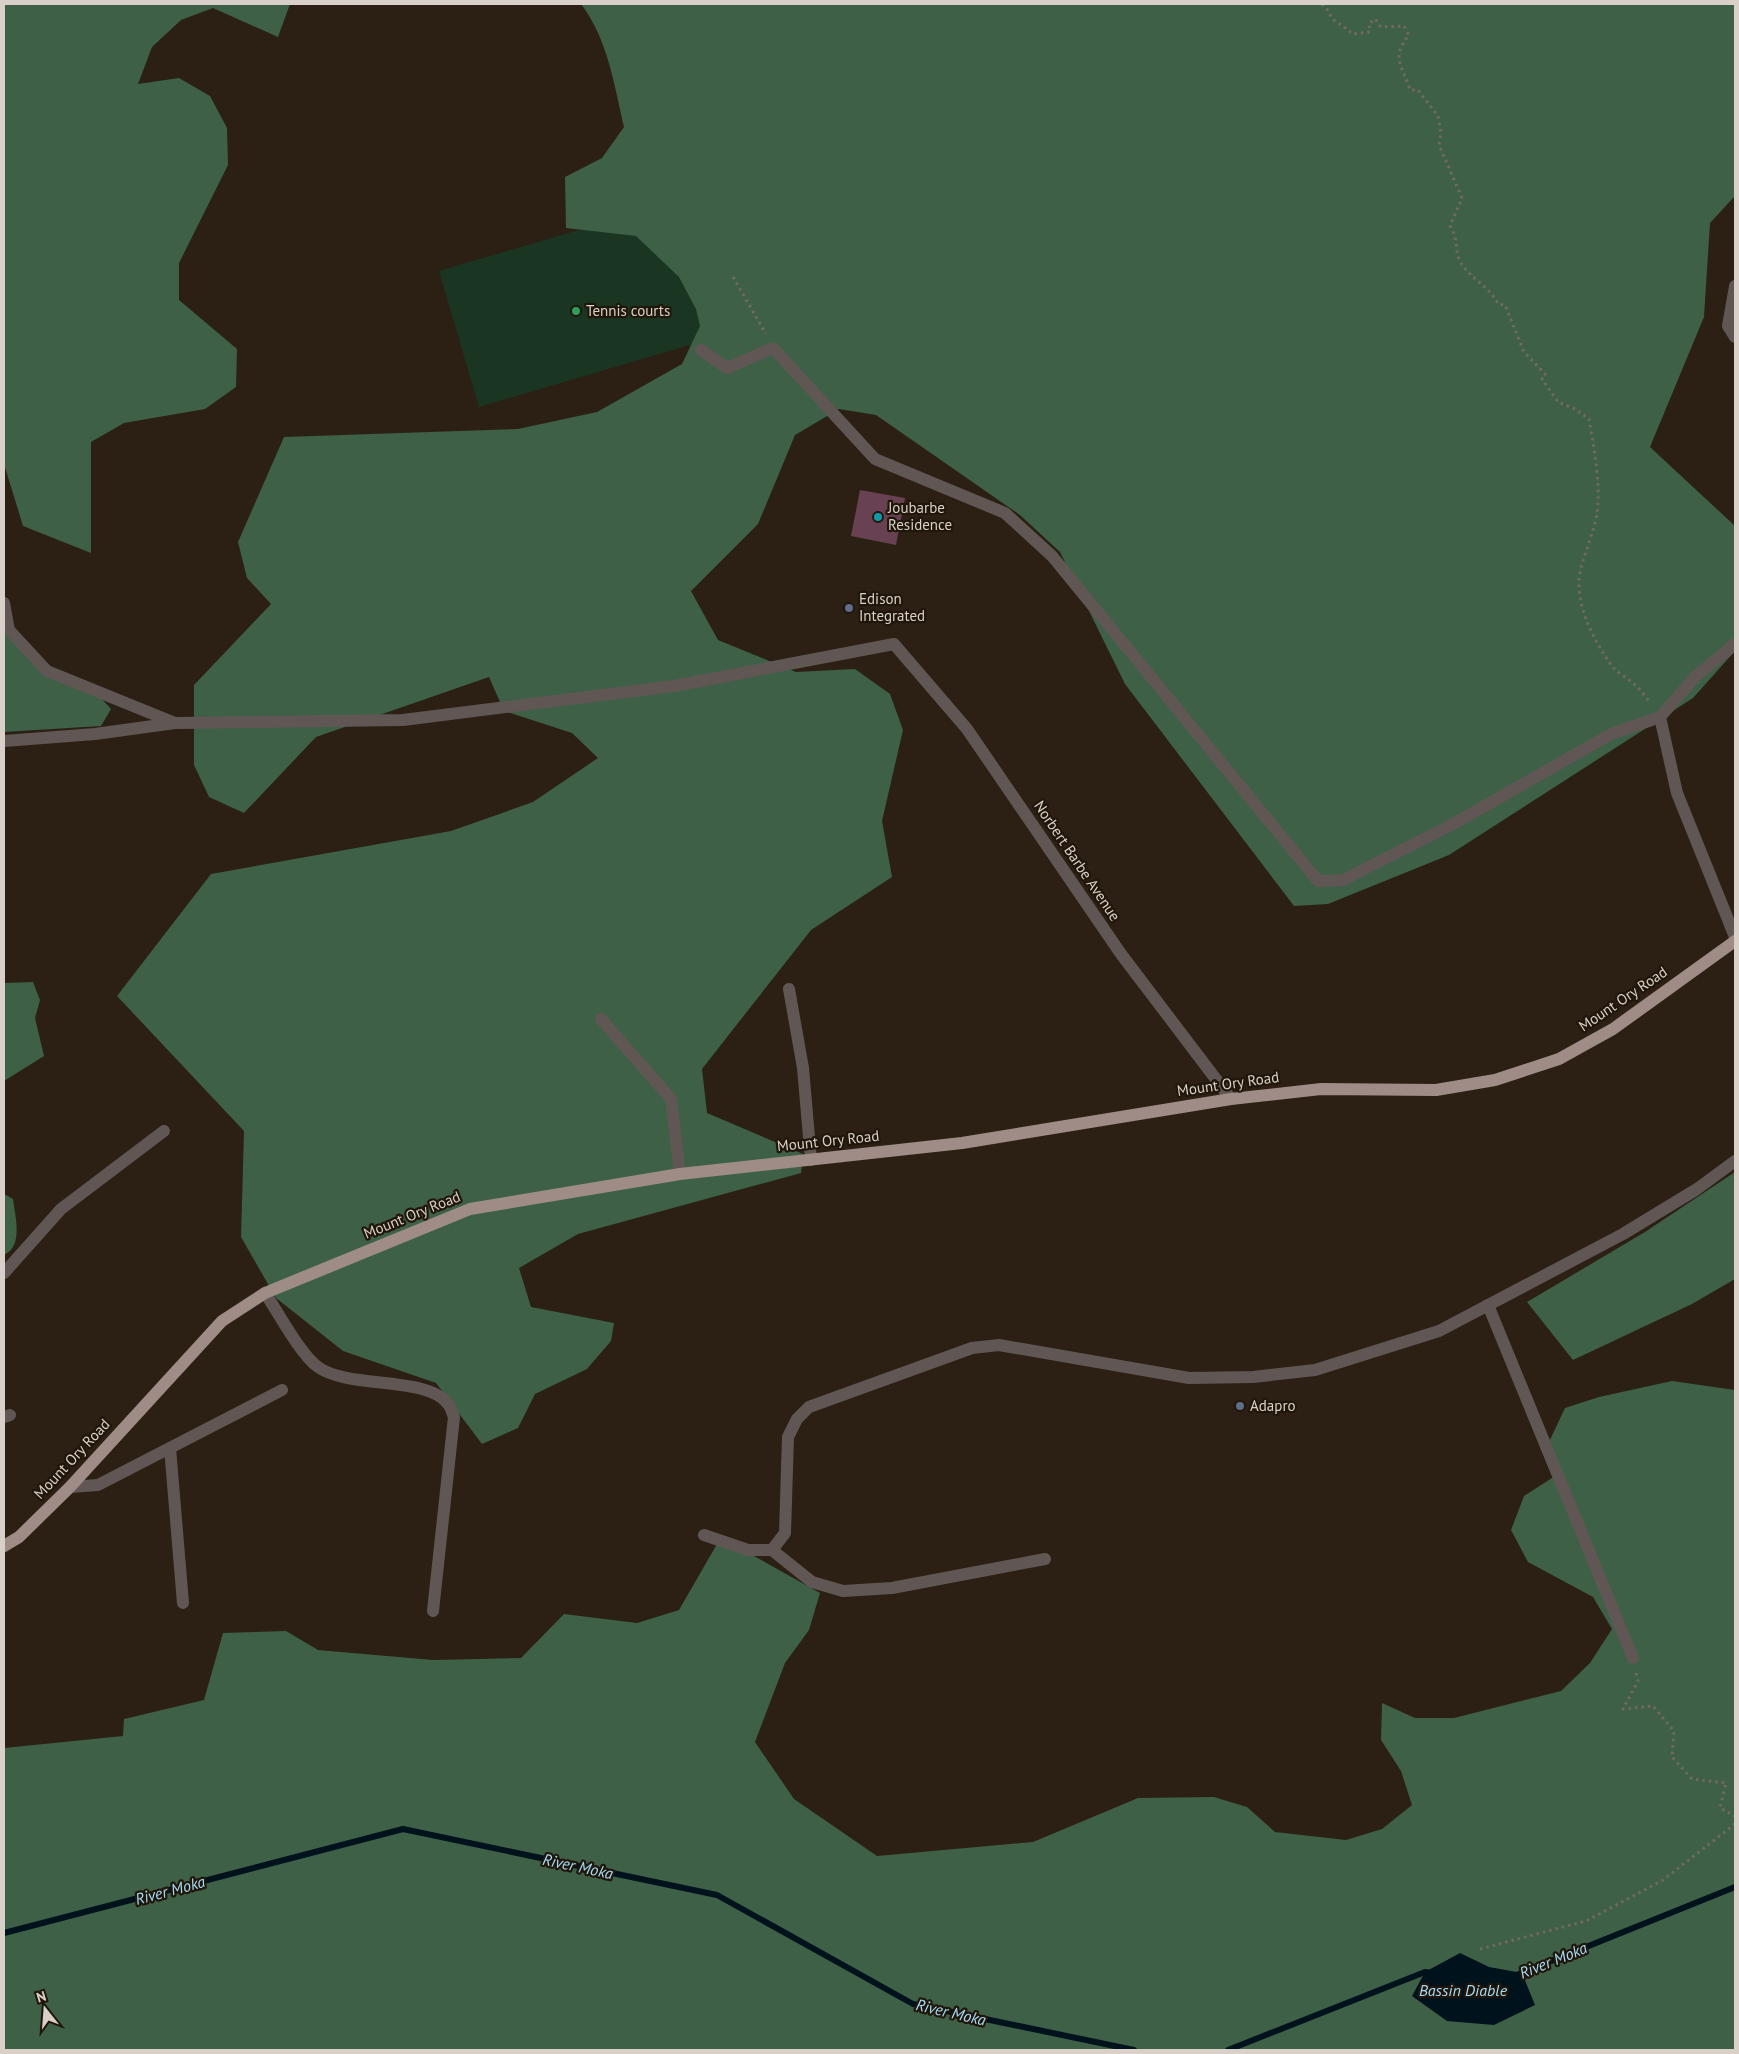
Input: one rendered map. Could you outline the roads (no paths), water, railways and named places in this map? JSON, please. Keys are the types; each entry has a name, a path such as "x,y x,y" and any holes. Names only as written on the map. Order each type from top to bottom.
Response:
{"main road":[{"name":"Mount Ory Road","path":"4,1546 19,1537 70,1487 222,1322 265,1293 470,1209 680,1174 962,1143 1231,1099 1321,1089 1436,1090 1495,1080 1559,1059 1613,1029 1735,941"}],"street":[{"path":"1735,286 1728,326 1735,337"},
{"path":"701,350 726,368 773,348 875,459 1005,513 1052,556 1318,881 1343,880 1455,822 1611,734 1660,718 1696,676 1735,644"},
{"path":"4,603 10,630 47,671 175,724"},
{"name":"Norbert Barbe Avenue","path":"175,724 403,720 674,686 894,644 967,729 1121,954 1231,1099"},
{"path":"1660,718 1676,794 1735,937"},
{"path":"4,741 95,734 175,724"},
{"path":"789,989 803,1068 811,1160"},
{"path":"601,1019 670,1099 680,1174"},
{"path":"4,1273 61,1209 164,1131"},
{"path":"772,1550 785,1533 788,1438 797,1419 809,1407 972,1348 999,1345 1189,1378 1253,1377 1315,1370 1439,1331 1623,1234 1697,1189 1735,1161"},
{"path":"265,1293 303,1350 318,1367 344,1377 420,1389 436,1394 448,1403 454,1417 433,1611"},
{"path":"1488,1305 1634,1658"},
{"path":"70,1487 98,1485 282,1390"},
{"path":"170,1448 183,1603"},
{"path":"704,1535 748,1550 772,1550 812,1582 843,1591 892,1588 1045,1559"}],"water":[{"name":"Bassin Diable","path":"1460,1953 1489,1967 1522,1973 1535,2005 1494,2025 1447,2021 1412,1996 1425,1972"}],"waterway":[{"name":"River Moka","path":"4,1933 403,1829 717,1895 913,2004 1134,2050"},
{"name":"River Moka","path":"1514,1976 1735,1887"},
{"name":"River Moka","path":"1228,2050 1425,1972 1432,1973"}],"place":[{"name":"Tennis courts","path":"576,311"},
{"name":"Joubarbe Residence","path":"878,517"},
{"name":"Edison Integrated","path":"849,608"},
{"name":"Adapro","path":"1240,1406"}]}
